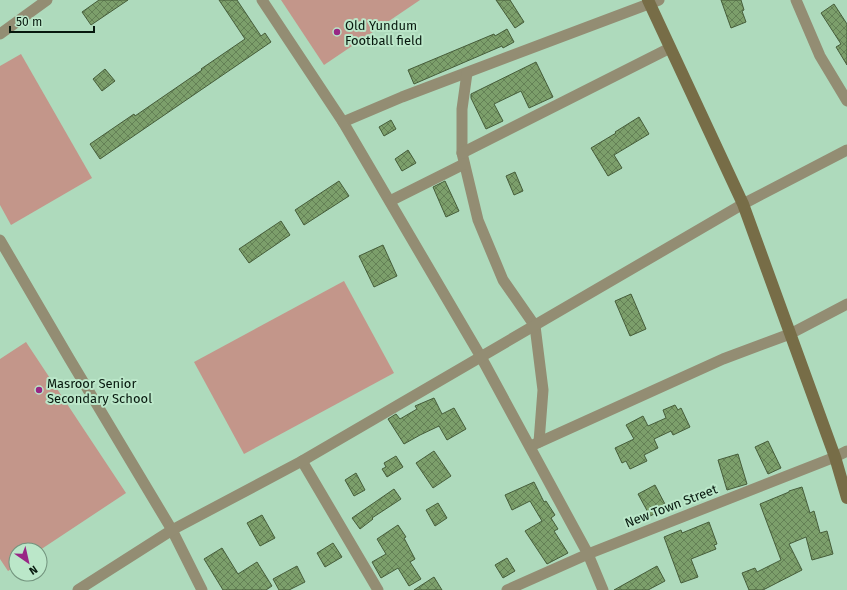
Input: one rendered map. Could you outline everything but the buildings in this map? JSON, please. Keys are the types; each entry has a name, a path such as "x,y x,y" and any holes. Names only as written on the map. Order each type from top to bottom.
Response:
{"street":[{"path":"0,34 48,0"},
{"path":"262,0 343,122 534,444 588,554 603,590"},
{"path":"796,0 820,56 847,101"},
{"path":"343,122 402,97 652,1 670,48 743,204 835,457 847,498"},
{"path":"462,153 670,48"},
{"path":"467,73 462,109 462,153 478,220 503,280 535,326 543,390 534,444"},
{"path":"78,590 172,530 302,461 743,204 847,150"},
{"path":"390,201 464,164"},
{"path":"0,240 172,530 202,590"},
{"path":"534,444 723,359 790,334 847,304"},
{"name":"New Town Street","path":"507,590 588,554 847,451"},
{"path":"302,461 378,590"}],"shaded area":[{"name":"Old Yundum Football field","path":"281,0 420,0 324,65"},
{"path":"21,54 92,178 11,225 0,205 0,66"},
{"path":"344,281 394,373 244,454 194,362"},
{"path":"26,342 126,493 48,545 48,542 8,542 8,571 0,559 0,359"}],"place":[{"name":"Old Yundum Football field","path":"337,32"},
{"name":"Masroor Senior Secondary School","path":"39,390"}]}
